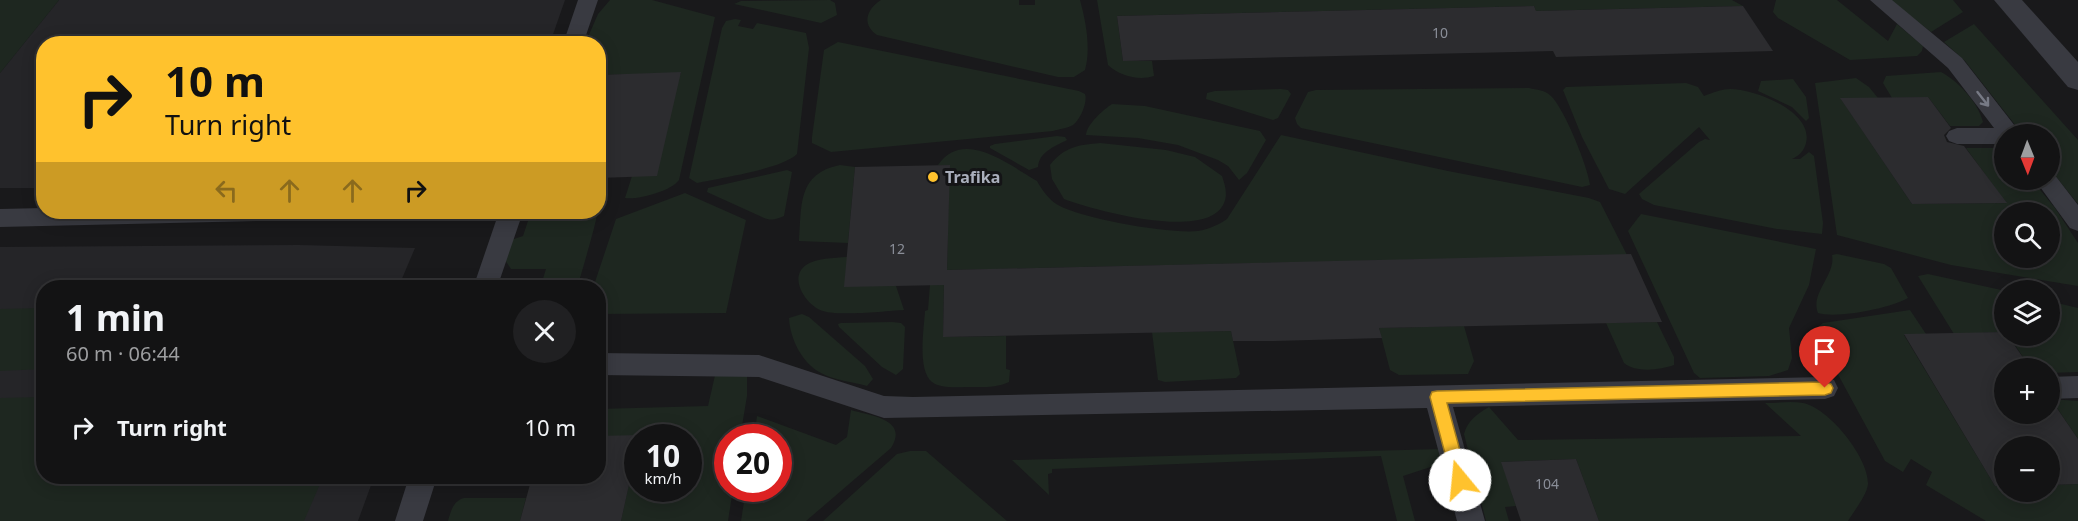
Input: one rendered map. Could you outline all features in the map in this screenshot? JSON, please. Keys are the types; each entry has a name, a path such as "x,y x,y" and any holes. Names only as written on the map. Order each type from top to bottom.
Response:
{"street":[{"path":"2007,0 2078,80"}],"lane":[{"path":"576,36 588,0"},
{"path":"1880,0 1931,40 1955,63 2002,124"},
{"path":"1957,136 1994,136"},
{"path":"2054,190 2078,222"},
{"path":"0,218 36,217"},
{"path":"488,280 509,219"},
{"path":"606,364 759,366 884,406 894,407 1825,388"},
{"path":"2060,388 2078,387"},
{"path":"1437,397 1472,521"},
{"path":"409,521 421,484"}],"shaded area":[{"path":"0,0 59,0 0,73"},
{"path":"59,0 565,0 552,36 36,36 36,188 0,188 0,73"},
{"path":"610,0 652,0 715,17 679,180 669,188 654,194 625,198 632,176 681,73 606,75 606,36 588,36 598,14"},
{"path":"830,0 835,3 837,15 821,23 734,4 741,1"},
{"path":"881,0 1019,0 1019,5 1035,5 1035,0 1080,0 1087,35 1088,53 1085,70 1074,77 1058,77 877,35 869,26 868,17 872,8"},
{"path":"1097,0 1732,0 1743,6 1536,11 1534,6 1117,16 1123,61 1152,61 1154,76 1136,78 1124,75 1108,65"},
{"path":"1776,0 1837,0 1888,41 1897,24 1923,46 1922,51 1917,56 1850,60 1778,18 1773,12"},
{"path":"1890,0 1953,0 1963,12 1931,32"},
{"path":"741,20 738,26 753,29 757,23 806,33 809,48 797,154 765,168 697,183 689,178 722,28 726,21"},
{"path":"1974,24 2078,140 2078,204 2060,182 2060,124 2014,124 1965,61 1944,42"},
{"path":"838,42 1079,91 1086,97 1083,111 1073,125 1053,131 831,152 812,143 812,137 824,50"},
{"path":"1941,72 1954,81 1977,107 1983,122 1979,126 1950,126 1928,97 1892,98 1883,83 1886,76"},
{"path":"1856,78 1869,87 1878,98 1841,99 1912,204 1994,203 1994,268 2060,268 2060,216 2078,243 2078,286 2060,283 2060,280 2042,280 1951,265 1837,235 1815,83"},
{"path":"1793,79 1806,97 1809,118 1806,121 1792,107 1758,91 1761,81"},
{"path":"1686,83 1698,87 1704,96 1727,89 1753,93 1780,104 1801,121 1806,131 1806,143 1801,153 1792,159 1800,159 1809,152 1814,156 1823,223 1822,234 1777,229 1654,205 1642,199 1639,194 1699,142 1705,139 1710,140 1699,127 1625,194 1609,189 1582,137 1563,90 1566,87"},
{"path":"1529,88 1546,92 1562,112 1575,138 1590,185 1582,187 1301,128 1295,118 1308,92 1316,90"},
{"path":"1288,90 1291,94 1278,118 1273,120 1206,99 1207,93 1215,91"},
{"path":"1112,104 1145,106 1260,131 1266,140 1247,173 1239,180 1228,166 1218,160 1178,145 1138,138 1086,135 1092,122"},
{"path":"1281,135 1448,171 1589,198 1600,202 1627,255 947,270 949,165 938,165 949,154 960,150 987,153 1037,181 1046,195 1058,205 1086,215 1148,228 1198,231 1227,219"},
{"path":"1065,137 1067,140 1048,150 1041,157 1038,167 1029,170 990,148 995,144"},
{"path":"1100,143 1166,150 1195,157 1222,176 1226,193 1224,203 1214,214 1196,220 1174,222 1149,220 1099,210 1064,199 1052,179 1050,165 1061,154 1072,148"},
{"path":"1966,148 1994,148 1994,186"},
{"path":"840,165 855,167 848,243 799,241 804,193 816,176 826,169"},
{"path":"787,170 792,172 784,216 775,219 765,218 707,192 708,188"},
{"path":"1997,190 2040,190 2050,202 2005,202"},
{"path":"685,193 746,220 726,313 606,314 606,280 596,280 616,219"},
{"path":"1641,214 1816,249 1809,285 1789,328 1792,358 1788,370 1769,376 1700,378 1694,373 1628,231"},
{"path":"529,219 596,219 579,280 543,280 546,269 511,269 503,257 511,240 523,236"},
{"path":"299,245 415,248 401,280 36,280 36,484 371,484 358,521 0,521 0,247"},
{"path":"1837,254 1884,264 1891,268 1908,298 1864,312 1838,315 1818,313 1817,298 1830,270 1832,255"},
{"path":"847,257 896,286 904,310 837,313 820,310 809,302 799,283 801,270 815,261"},
{"path":"1928,274 1994,288 1994,332 1954,334 1918,276"},
{"path":"930,285 944,285 943,337 1006,336 1006,369 1010,370 1009,382 989,387 940,386 927,376 923,349 925,311 928,310"},
{"path":"2060,304 2078,308 2078,372 2060,373 2060,358 2024,358 2016,346 2060,346"},
{"path":"36,308 36,369 0,371 0,309"},
{"path":"1910,310 1926,334 1904,335 1994,484 1994,502 2060,502 2060,485 2078,484 2078,521 1986,521 1926,485 1932,472 1911,459 1903,472 1885,461 1816,334 1817,328 1823,323"},
{"path":"802,314 809,317 865,366 873,379 867,386 826,375 808,363 798,350 789,318"},
{"path":"1657,322 1674,357 1674,365 1648,370 1624,363 1606,323"},
{"path":"841,323 901,323 905,327 903,369 896,375 882,367 838,324"},
{"path":"1464,326 1474,361 1468,374 1399,375 1390,370 1379,328"},
{"path":"1231,331 1240,374 1236,378 1165,382 1158,380 1152,332"},
{"path":"716,371 747,376 747,396 742,424 714,424 714,502 731,502 728,521 621,521 625,502 702,502 702,424 624,424 624,437 606,436 606,409 708,406"},
{"path":"36,397 36,484 320,484 304,521 0,521 0,398"},
{"path":"2060,400 2078,401 2078,439 2060,412"},
{"path":"1798,402 1813,407 1835,424 1855,448 1867,473 1868,484 1863,498 1848,521 1599,521 1576,459 1502,462 1516,506 1505,507 1509,521 1486,521 1464,434 1474,418 1489,407 1518,440 1801,436 1765,403"},
{"path":"851,410 885,420 892,425 895,431 891,448 806,521 741,521 744,502 792,502 792,429 836,445 847,437"},
{"path":"757,416 779,424 756,424"},
{"path":"1442,449 1446,462 1403,476 1415,521 1397,521 1381,456 1052,469 1052,473 1048,474 1049,495 1012,460"},
{"path":"926,451 1007,521 823,521 897,454"},
{"path":"464,498 526,498 520,521 448,521 455,504"}],"building":[{"path":"1534,6 1536,11 1743,6 1773,51 1556,57 1553,51 1123,61 1117,16"},
{"path":"681,72 657,176 606,178 606,75"},
{"path":"1928,97 1951,128 1944,135 1947,142 1964,146 1994,186 1994,190 1997,190 2006,202 1912,204 1840,98"},
{"path":"950,165 947,270 1631,254 1662,322 1379,328 1382,338 1274,341 1233,341 1231,331 943,337 944,285 844,287 855,167"},
{"path":"1994,332 1994,346 2015,346 2023,358 1994,358 1994,424 2060,424 2060,413 2078,439 2078,484 2060,485 2060,436 1994,436 1994,484 1904,334"},
{"path":"624,435 625,502 621,521 520,521 530,484 606,484 606,436"},
{"path":"1576,459 1599,521 1521,521 1501,462"}],"place":[{"name":"Trafika","path":"933,177"}],"route":[{"path":"1460,480 1437,397 1825,388"}]}
